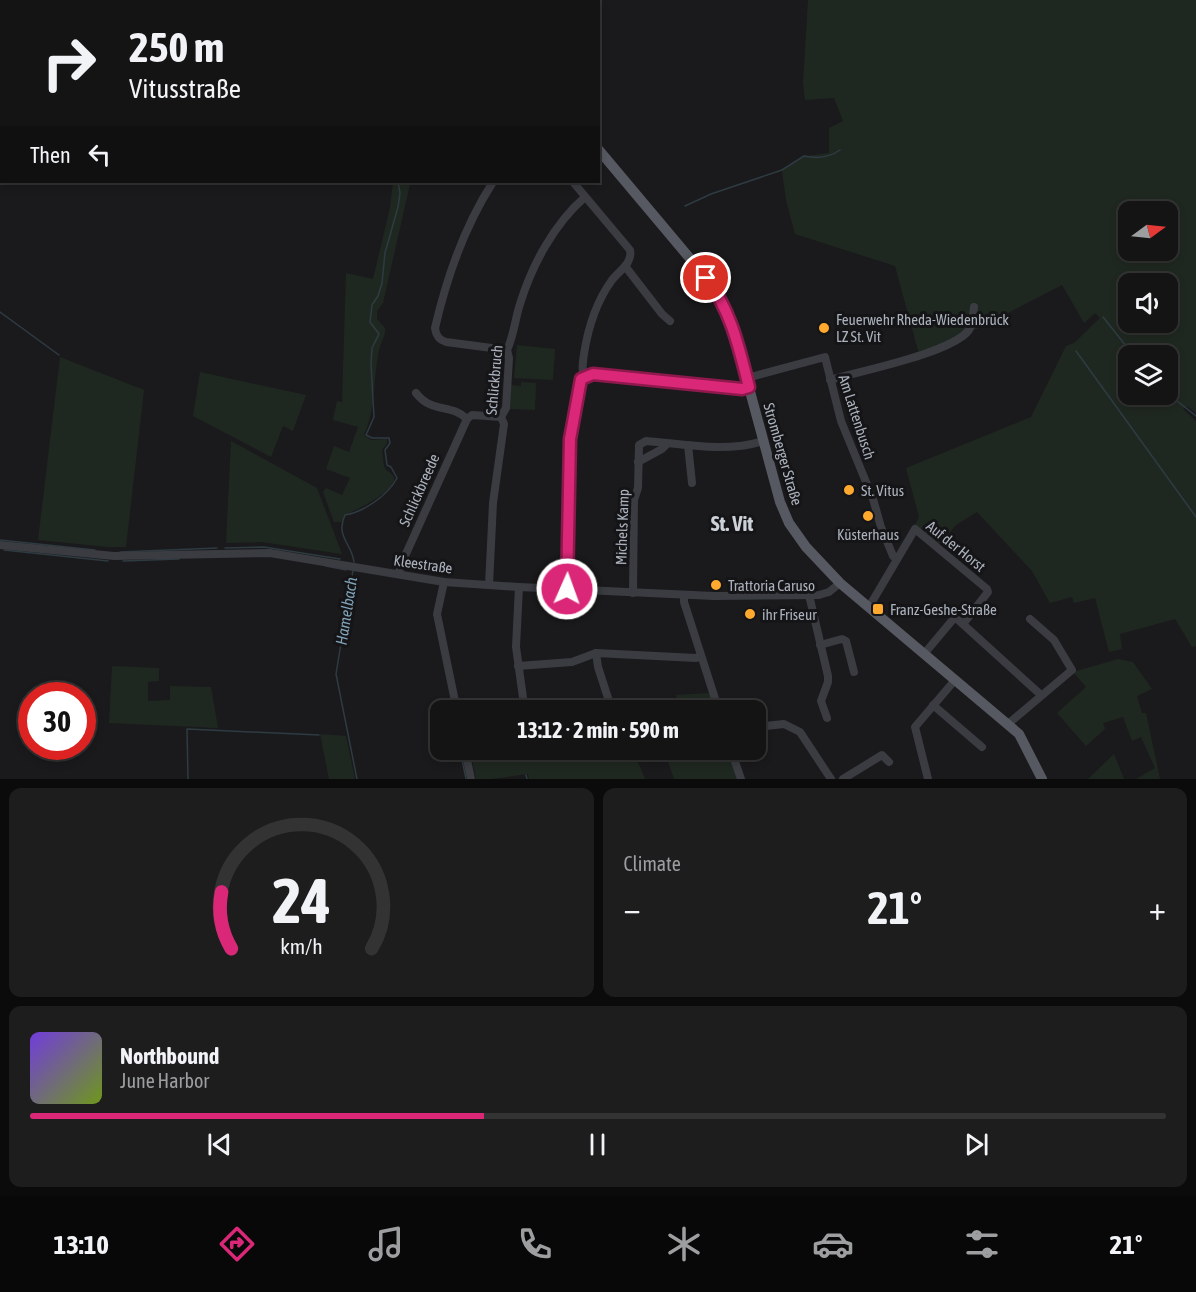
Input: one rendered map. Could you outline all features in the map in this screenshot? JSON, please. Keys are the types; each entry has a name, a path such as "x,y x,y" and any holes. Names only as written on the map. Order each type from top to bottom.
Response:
{"main road":[{"name":"Stromberger Straße","path":"600,151 713,287 724,306 733,326 780,502 789,523 815,559 840,582 1019,734 1042,779"}],"street":[{"path":"492,183 482,199 448,275 435,328 436,335 440,340 446,342 507,350"},
{"path":"574,183 630,250 631,255 595,310 586,343 582,372 584,377"},
{"name":"Schlickbruch","path":"489,585 493,503 504,424 501,417 506,408 509,358 507,350 519,306 535,265 562,222 574,206 585,197"},
{"path":"625,266 670,321"},
{"path":"830,380 934,351 964,334 970,328 974,307"},
{"name":"Am Lattenbusch","path":"748,382 825,357 841,421 873,499 881,527 893,556 897,559"},
{"path":"567,589 570,439 579,384 584,377 593,374 616,375 742,389 748,382"},
{"path":"416,393 424,403 461,413 467,419 472,415 501,417"},
{"name":"Schlickbreede","path":"399,574 404,557 467,419"},
{"name":"Michels Kamp","path":"633,592 634,500 638,488 639,445 646,441 722,448 746,446 763,441"},
{"path":"638,462 662,450 668,444"},
{"path":"688,444 692,483"},
{"name":"Auf der Horst","path":"869,607 915,529 987,589 987,596 963,624 955,617 924,654"},
{"name":"Kleestraße","path":"0,545 114,556 264,553 444,582 684,595 809,596 829,592 840,582"},
{"path":"444,582 437,614 455,700"},
{"path":"519,587 516,647 523,700"},
{"path":"684,595 684,602 715,700"},
{"path":"809,596 828,676 821,701 827,718"},
{"path":"1008,724 1072,670 1054,640 1029,619"},
{"path":"963,624 1041,695"},
{"path":"820,645 842,639 846,641 854,672"},
{"path":"518,666 572,662 596,653 696,658 701,656"},
{"path":"596,653 598,667 609,700"},
{"path":"928,779 915,727 955,680"},
{"path":"933,705 982,747"},
{"path":"766,726 784,724 800,732 831,779"},
{"path":"843,779 882,755 889,762"},
{"path":"467,760 471,779"},
{"path":"734,760 741,779"}],"shaded area":[{"path":"808,0 1196,0 1196,413 1187,406 1183,409 1196,421 1196,646 1192,647 1175,619 1120,634 1122,649 1109,652 1095,598 1074,603 1072,597 1050,603 1032,571 977,512 956,525 939,545 915,525 919,517 906,468 1031,417 1066,346 1074,343 1100,318 1095,313 1084,323 1062,285 977,329 919,354 895,266 795,234 786,200 782,171 805,156 829,153 829,128 843,121 834,98 805,100 803,83"},
{"path":"393,183 412,183 383,303 377,311 377,319 385,331 377,361 371,415 364,435 371,440 387,439 382,450 384,464 394,479 381,495 346,514 341,522 334,522 323,492 326,488 342,495 350,478 326,469 334,446 349,452 358,427 333,420 337,401 342,402 346,273 373,279 390,208"},
{"path":"517,345 555,349 553,380 514,378"},
{"path":"60,357 144,390 126,547 38,540"},
{"path":"200,372 306,395 293,431 283,426 271,457 193,416"},
{"path":"521,382 536,383 535,410 510,409 511,385 521,386"},
{"path":"231,441 317,488 342,554 262,542 226,543"},
{"path":"1118,659 1133,662 1152,689 1137,696 1142,713 1146,713 1160,779 1136,779 1155,768 1141,737 1132,741 1123,717 1103,723 1105,729 1086,746 1057,713 1086,687 1073,672"},
{"path":"112,666 159,668 159,681 148,682 148,701 170,700 170,686 211,687 218,728 109,723"},
{"path":"710,693 712,700 677,700 676,695"},
{"path":"320,734 346,736 355,779 329,779"},
{"path":"1114,754 1124,779 1088,779"},
{"path":"472,760 637,760 645,779 529,779 528,774 476,779"},
{"path":"667,760 731,760 737,779 674,779"}],"waterway":[{"path":"685,206 711,194 782,170 804,156 823,157 840,150"},
{"name":"Hamelbach","path":"354,562 342,529 345,515 375,502 388,491 397,478 391,467 387,465 385,450 390,443 389,438 372,438 366,435 374,417 371,364 372,348 379,334 370,322 372,305 382,283 385,253 398,207 400,193 398,183"},
{"path":"0,312 59,355"},
{"path":"1103,317 1125,345"},
{"path":"1076,351 1196,517"},
{"path":"1178,402 1196,416"},
{"path":"0,540 95,550"},
{"path":"225,548 264,547 340,559"},
{"path":"120,552 217,548"},
{"path":"4,550 108,561"},
{"path":"123,561 179,559"},
{"path":"326,566 346,570"},
{"name":"Hamelbach","path":"353,570 336,674 357,779"},
{"path":"188,779 187,729 319,735"},
{"path":"462,760 466,779"},
{"path":"526,775 527,779"}],"place":[{"name":"Feuerwehr Rheda-Wiedenbrück LZ St. Vit","path":"824,328"},
{"name":"St. Vitus","path":"849,490"},
{"name":"Küsterhaus","path":"868,516"},
{"name":"Trattoria Caruso","path":"716,585"},
{"name":"Franz-Geshe-Straße","path":"878,609"},
{"name":"ihr Friseur","path":"750,614"}],"district":[{"name":"St. Vit","path":"732,523"}],"route":[{"path":"567,589 570,439 581,379 593,374 616,375 742,389 749,387 733,326 724,306 706,278"}]}
